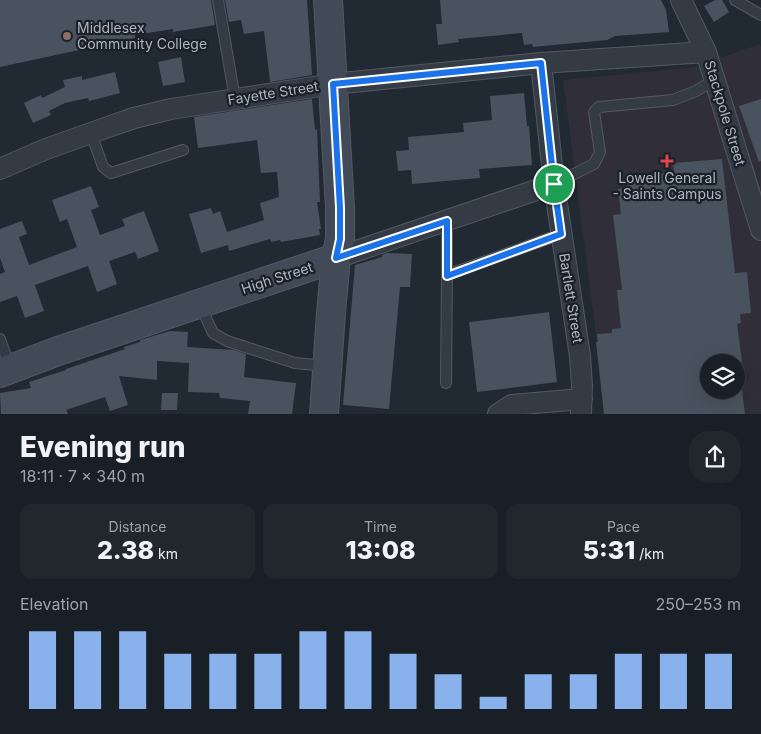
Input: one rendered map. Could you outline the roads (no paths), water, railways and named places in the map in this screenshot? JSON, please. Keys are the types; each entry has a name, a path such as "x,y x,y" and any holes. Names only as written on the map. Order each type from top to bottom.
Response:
{"main road":[{"path":"324,414 336,258 340,239 340,208 328,0"},
{"name":"High Street","path":"5,371 58,351 336,258"}],"street":[{"name":"Stackpole Street","path":"681,0 706,52 761,230"},
{"name":"Fayette Street","path":"0,169 46,149 134,118 171,108 333,84 541,63 706,52"},
{"name":"Bartlett Street","path":"541,63 554,184 580,356 582,406"},
{"name":"High Street","path":"336,258 554,184"},
{"path":"498,414 512,405 582,406"}],"lane":[{"path":"218,0 235,99"},
{"path":"735,0 761,16"},
{"path":"554,184 594,164 600,152 594,112 599,107 673,100 696,91 714,80"},
{"path":"91,133 103,167 111,173 183,150"},
{"path":"446,384 447,221"},
{"path":"447,276 561,234"},
{"path":"199,304 214,333 227,341 294,363 328,366"},
{"path":"0,339 5,371"}],"place":[{"name":"Middlesex Community College","path":"67,36"},
{"name":"Lowell General - Saints Campus","path":"667,161"}]}
